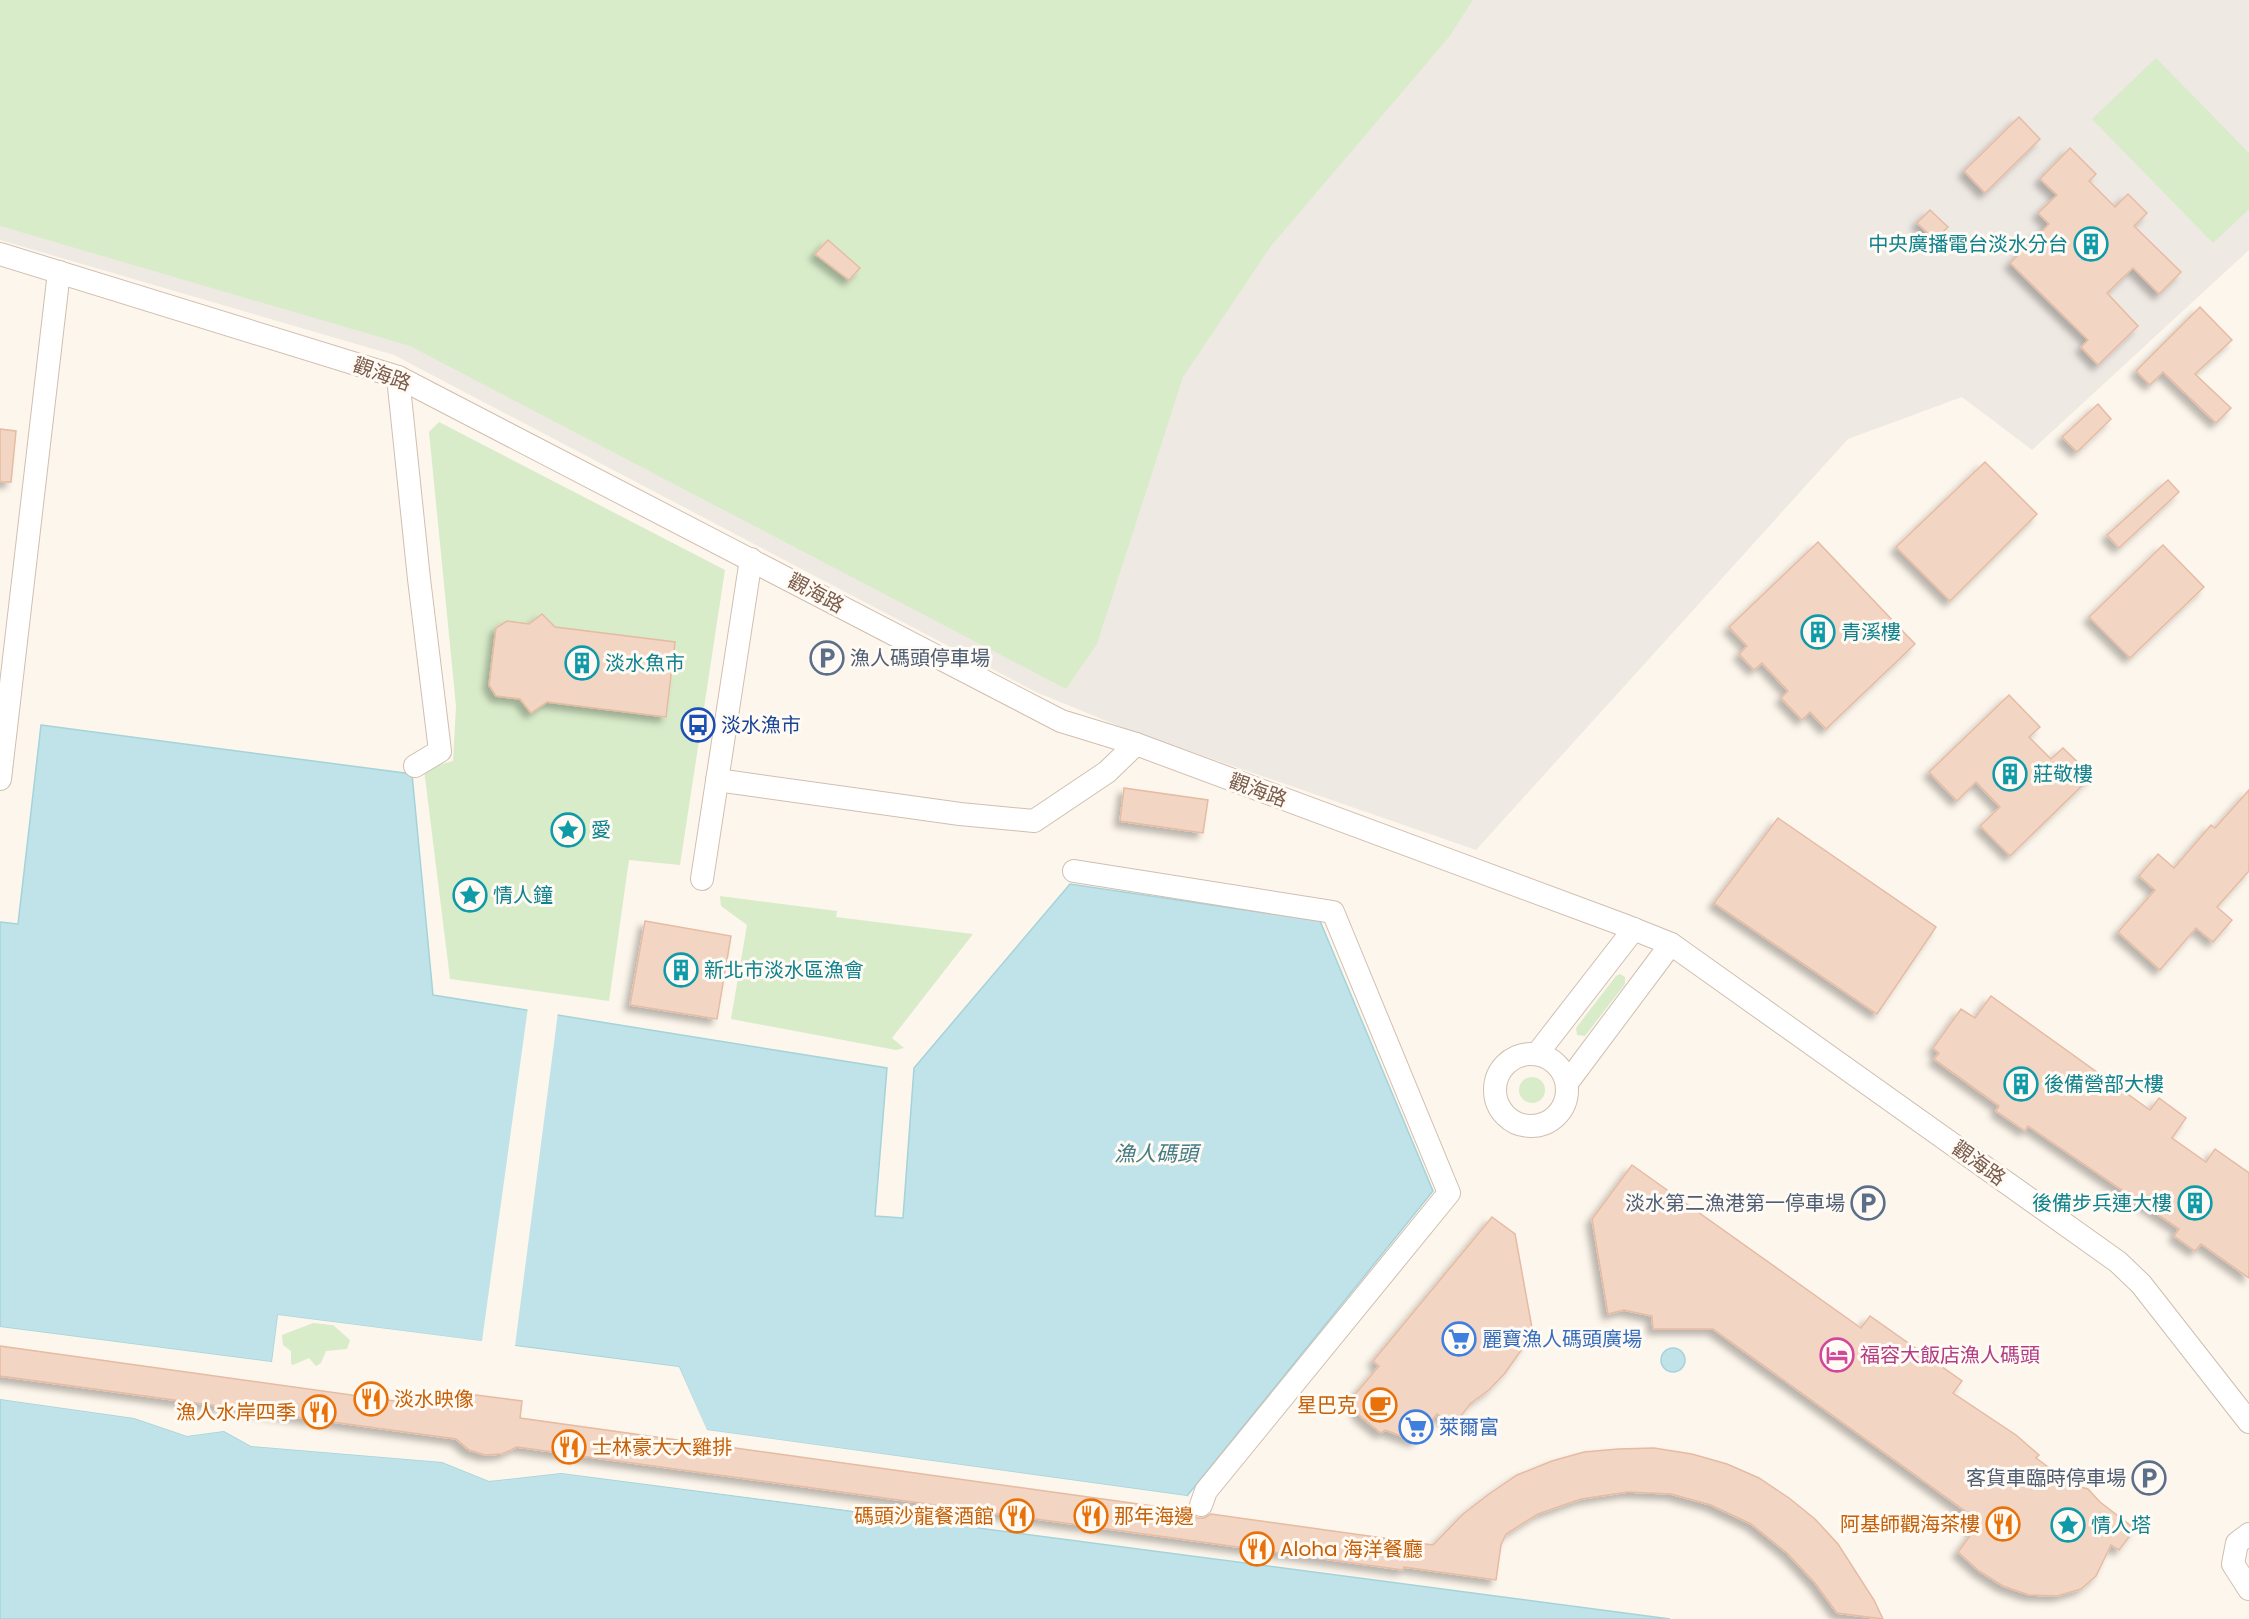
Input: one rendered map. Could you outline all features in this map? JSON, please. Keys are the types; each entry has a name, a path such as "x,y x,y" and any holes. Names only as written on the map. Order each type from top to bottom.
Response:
{"street":[{"name":"觀海路","path":"0,254 398,377 1062,721 1136,744 1671,944 2118,1262 2141,1284 2249,1422"},
{"path":"0,779 10,710 59,272"},
{"path":"398,377 418,579 440,751 415,766"},
{"path":"702,879 752,559"},
{"path":"717,780 960,814 1034,821 1107,772 1136,744"},
{"path":"1074,871 1333,912 1449,1193 1206,1491 1202,1505"},
{"path":"1538,1054 1634,929"},
{"path":"1566,1083 1671,944"},
{"path":"1538,1054 1549,1058 1559,1066 1566,1083 1566,1100 1561,1111 1552,1120 1540,1125 1528,1126 1516,1123 1506,1116 1495,1096 1495,1084 1499,1073 1515,1057 1538,1054"},
{"path":"2249,1534 2237,1543 2241,1570 2249,1588"}],"shaded area":[{"name":"中央廣播電台淡水分台","path":"0,0 2249,0 2249,250 2032,450 1962,397 1848,439 1476,850 1126,729 1036,692 394,355 0,240"}],"green space":[{"path":"0,0 1473,0 1449,37 1271,246 1183,377 1097,644 1066,689 410,346 0,226"},
{"path":"2156,58 2249,153 2249,209 2213,243 2092,119"},
{"path":"439,422 725,570 680,865 629,860 609,1001 450,979 424,769 453,761 456,706 429,432"},
{"path":"720,896 837,911 836,917 973,934 892,1038 904,1048 896,1050 731,1019 747,925 721,906"},
{"path":"1620,974 1625,977 1625,984 1585,1036 1577,1035 1576,1028 1616,976"},
{"path":"1532,1077 1542,1080 1545,1090 1542,1100 1532,1103 1522,1100 1519,1090 1522,1080"},
{"path":"313,1323 333,1325 350,1340 347,1349 326,1351 321,1363 316,1366 309,1358 291,1364 291,1351 283,1345 282,1335"}],"water":[{"name":"漁人碼頭","path":"41,725 412,774 433,995 887,1068 875,1216 903,1218 914,1068 1070,884 1320,921 1433,1191 1187,1496 706,1430 679,1367 278,1315 272,1362 0,1327 0,922 18,924"},
{"path":"1668,1348 1678,1348 1685,1355 1685,1365 1678,1372 1668,1372 1661,1365 1661,1355"},
{"path":"0,1399 134,1418 187,1436 224,1431 251,1446 442,1462 489,1481 561,1473 1670,1619 0,1619"}],"pier":[{"path":"528,1007 558,1012 515,1346 679,1367 707,1430 1187,1496 1188,1499 706,1433 677,1370 280,1318 273,1365 0,1330 0,1327 272,1362 278,1315 482,1341"},
{"path":"0,1396 135,1415 187,1433 225,1428 252,1443 443,1459 489,1478 561,1470 1204,1553 1205,1556 561,1473 489,1481 442,1462 251,1446 224,1431 187,1436 134,1418 0,1399"}],"building":[{"path":"2019,117 2040,139 1985,193 1964,171"},
{"name":"中央廣播電台淡水分台","path":"2070,148 2096,174 2089,181 2115,207 2128,194 2147,213 2134,226 2181,272 2159,294 2133,268 2107,293 2138,326 2098,365 2081,347 2088,340 2010,263 2049,224 2038,213 2057,195 2040,179"},
{"path":"1930,210 1948,227 1935,240 1917,223"},
{"path":"828,240 860,268 849,280 815,254"},
{"path":"2200,307 2232,340 2195,374 2231,408 2216,423 2163,372 2150,385 2136,371"},
{"path":"2098,404 2111,419 2077,452 2062,437"},
{"path":"0,429 16,431 11,482 0,482"},
{"path":"1985,462 2037,514 1950,601 1896,547"},
{"path":"2168,480 2179,492 2119,548 2107,535"},
{"name":"青溪樓","path":"1818,542 1915,644 1826,729 1810,712 1802,720 1781,698 1788,691 1762,663 1754,670 1739,654 1747,646 1729,627"},
{"path":"2163,545 2204,587 2130,658 2089,617"},
{"name":"淡水魚市","path":"542,614 555,627 675,642 666,717 547,702 531,713 520,699 496,696 489,685 496,628 507,621 529,624"},
{"name":"莊敬樓","path":"2009,695 2040,727 2029,737 2051,759 2063,748 2092,776 2010,856 1980,826 2000,807 1976,782 1957,801 1929,772"},
{"path":"1124,788 1208,800 1203,833 1120,821"},
{"path":"2249,790 2249,871 2217,907 2232,920 2213,942 2196,928 2160,970 2118,932 2155,890 2139,876 2158,854 2174,868 2211,825 2215,828"},
{"path":"1778,818 1936,927 1877,1014 1714,903"},
{"name":"新北市淡水區漁會","path":"645,921 731,936 717,1019 630,1005"},
{"path":"1991,996 2150,1110 2159,1098 2186,1118 2172,1138 2206,1162 2215,1149 2249,1173 2249,1278 2201,1244 2195,1251 2174,1236 2179,1229 2028,1126 2025,1131 1996,1111 1999,1106 1934,1059 1939,1053 1933,1048 1961,1009 1975,1018"},
{"name":"福容大飯店漁人碼頭","path":"1632,1165 1861,1328 1870,1316 1962,1381 1953,1393 2016,1435 2039,1455 2036,1458 2073,1485 2088,1489 2100,1502 2135,1529 2119,1550 2111,1545 2096,1576 2081,1589 2057,1596 2029,1595 2003,1586 1979,1571 1958,1552 1975,1529 1970,1526 1976,1519 1713,1329 1653,1329 1652,1316 1624,1310 1608,1314 1592,1219"},
{"name":"麗寶漁人碼頭廣場","path":"1492,1217 1515,1234 1532,1328 1522,1349 1505,1373 1489,1390 1471,1403 1453,1426 1437,1414 1415,1441 1385,1430 1381,1433 1359,1415 1355,1405 1356,1393 1379,1366 1373,1361"},
{"path":"0,1346 459,1410 461,1393 522,1401 520,1418 1189,1511 1197,1518 1204,1518 1211,1514 1433,1545 1463,1514 1517,1475 1552,1461 1584,1452 1654,1448 1692,1454 1727,1464 1759,1478 1789,1498 1815,1519 1838,1544 1874,1600 1883,1619 1837,1613 1815,1583 1787,1553 1751,1524 1711,1505 1671,1494 1628,1492 1581,1499 1538,1514 1506,1534 1501,1545 1496,1580 1404,1567 1403,1570 517,1447 502,1454 485,1455 469,1450 456,1439 0,1376"}],"place":[{"name":"中央廣播電台淡水分台","path":"2091,244"},
{"name":"青溪樓","path":"1818,632"},
{"name":"漁人碼頭停車場","path":"827,658"},
{"name":"淡水魚市","path":"582,663"},
{"name":"淡水漁市","path":"698,725"},
{"name":"莊敬樓","path":"2010,774"},
{"name":"愛","path":"568,830"},
{"name":"情人鐘","path":"470,895"},
{"name":"新北市淡水區漁會","path":"681,970"},
{"name":"後備營部大樓","path":"2021,1084"},
{"name":"淡水第二漁港第一停車場","path":"1868,1203"},
{"name":"後備步兵連大樓","path":"2195,1203"},
{"name":"麗寶漁人碼頭廣場","path":"1459,1339"},
{"name":"福容大飯店漁人碼頭","path":"1837,1355"},
{"name":"淡水映像","path":"371,1399"},
{"name":"星巴克","path":"1380,1405"},
{"name":"漁人水岸四季","path":"319,1412"},
{"name":"萊爾富","path":"1416,1427"},
{"name":"士林豪大大雞排","path":"569,1447"},
{"name":"客貨車臨時停車場","path":"2149,1478"},
{"name":"碼頭沙龍餐酒館","path":"1017,1516"},
{"name":"那年海邊","path":"1091,1516"},
{"name":"阿基師觀海茶樓","path":"2003,1524"},
{"name":"情人塔","path":"2068,1525"},
{"name":"Aloha 海洋餐廳","path":"1257,1549"}]}
